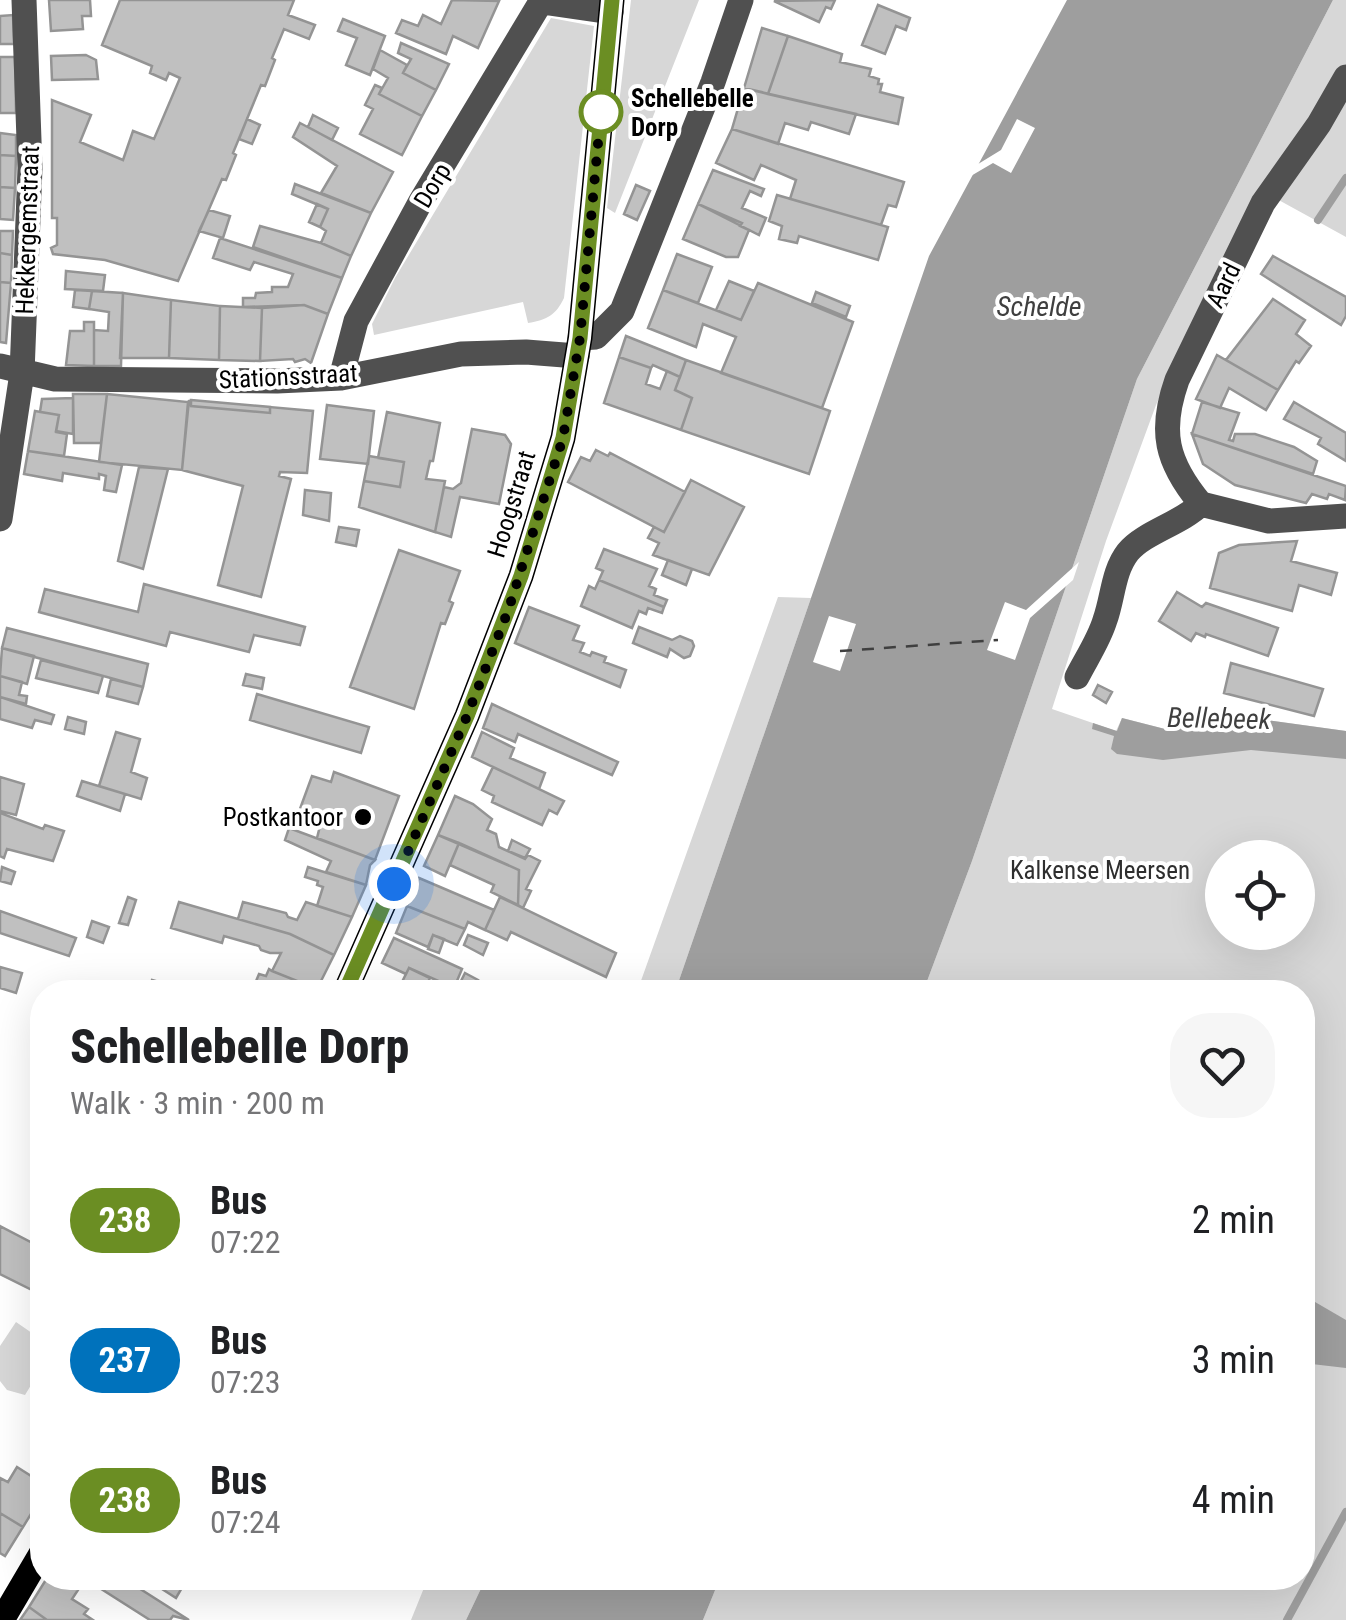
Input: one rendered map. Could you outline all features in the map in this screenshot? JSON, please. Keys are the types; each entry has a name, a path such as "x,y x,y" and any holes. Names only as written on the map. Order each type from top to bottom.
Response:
{"main road":[{"name":"Hoogstraat","path":"350,980 467,716 521,576 563,438 578,347 611,6"},
{"path":"2,1620 30,1572"}],"street":[{"name":"Hekkergemstraat","path":"0,518 30,168 24,0"},
{"path":"578,347 596,337 622,311 713,82 741,0"},
{"name":"Dorp","path":"341,378 356,321 421,201 542,1 611,6"},
{"name":"Aard","path":"1201,504 1181,478 1169,450 1167,408 1263,203 1319,124 1346,77"},
{"name":"Stationsstraat","path":"11,369 55,379 278,381 341,378 461,354 578,347"},
{"path":"1076,677 1105,621 1112,588 1126,555 1138,544 1188,517 1201,504 1269,521 1346,516"}],"green space":[{"path":"631,0 699,0 615,213 607,208"},
{"name":"Kalkense Meersen","path":"1333,0 1346,0 1346,237 1275,198 1201,303 1156,405 1106,541 1052,709 1116,731 1122,718 1165,729 1251,718 1346,731 1346,1620 703,1620 715,1590 1315,1590 1315,980 927,980 1137,379"},
{"path":"551,18 594,26 561,304 550,316 528,323 523,302 374,335 372,324 395,278"},
{"path":"778,597 811,598 679,980 641,980"},
{"path":"16,1322 30,1332 30,1387 25,1395 7,1390 0,1381 0,1346"},
{"path":"423,1590 480,1590 466,1620 411,1620"}],"water":[{"name":"Schelde","path":"1067,0 1333,0 1137,379 927,980 679,980 929,256"},
{"path":"1122,718 1165,729 1251,718 1346,731 1346,759 1251,750 1163,760 1117,754 1111,749 1114,736 1092,729 1093,723 1117,731"},
{"path":"1315,1302 1346,1320 1346,1368 1315,1364"},
{"path":"480,1590 715,1590 703,1620 466,1620"}],"pier":[{"path":"1017,119 1035,128 1011,173 993,163 964,180 970,169 1001,150"},
{"path":"1079,562 1073,580 1030,618 1015,660 987,650 1005,602 1026,610"},
{"path":"829,616 856,624 840,671 813,662"}],"building":[{"path":"49,0 90,0 91,16 82,16 83,29 51,31"},
{"path":"120,0 294,0 288,15 315,25 309,39 284,29 265,86 261,85 233,153 236,155 226,180 222,179 178,281 105,260 53,254 51,248 57,245 57,218 52,218 52,100 91,115 80,142 123,160 133,131 154,139 180,78 169,73 166,80 150,73 152,66 102,45"},
{"path":"452,0 499,1 478,48 453,36 446,54 396,33 402,20 418,26 423,15 441,24"},
{"path":"835,0 831,9 826,7 819,22 774,1"},
{"path":"878,5 910,18 906,30 896,26 885,54 862,45"},
{"path":"13,15 14,44 0,44 0,16"},
{"path":"343,19 385,36 370,75 346,65 357,38 338,31"},
{"path":"762,28 788,36 768,94 744,88"},
{"path":"788,36 842,54 840,62 871,69 869,76 882,84 880,92 903,98 898,124 768,94"},
{"path":"401,43 449,64 436,90 403,73 411,59 398,53"},
{"path":"380,50 407,65 403,73 436,90 422,116 379,94 388,78 373,69"},
{"path":"86,55 96,60 98,79 52,80 51,56"},
{"path":"0,57 15,57 16,113 0,113"},
{"path":"375,85 382,88 379,94 422,116 402,155 360,134 373,109 365,105"},
{"path":"744,88 856,114 849,134 811,122 808,130 785,123 778,144 732,129"},
{"path":"313,115 338,128 332,140 308,127"},
{"path":"247,119 260,125 252,144 239,139"},
{"path":"300,123 393,172 371,213 321,193 337,166 293,137"},
{"path":"732,129 904,182 896,207 888,205 881,225 790,199 796,180 761,165 754,180 716,163"},
{"path":"0,133 16,135 16,156 0,155"},
{"path":"0,155 16,156 15,188 0,187"},
{"path":"713,170 764,189 761,196 750,191 742,208 766,218 759,235 698,204"},
{"path":"295,184 371,213 351,256 321,243 326,231 320,227 328,209 292,194"},
{"path":"636,185 650,191 637,220 624,214"},
{"path":"0,187 15,188 13,220 0,219"},
{"path":"777,195 888,227 878,260 799,236 797,243 779,239 782,226 769,221"},
{"path":"317,204 328,209 320,227 309,222"},
{"path":"698,204 742,223 740,226 749,230 738,257 726,257 683,239"},
{"path":"209,210 230,216 223,238 199,231"},
{"path":"260,226 351,256 342,278 253,247"},
{"path":"0,231 13,231 12,255 0,253"},
{"path":"220,238 342,278 328,314 304,305 243,307 243,298 272,292 272,287 288,287 293,274 254,262 250,270 213,258"},
{"path":"0,253 12,255 11,283 0,282"},
{"path":"677,254 712,267 698,303 663,290"},
{"path":"1273,256 1346,297 1346,316 1341,325 1261,274"},
{"path":"66,271 105,275 103,291 65,289"},
{"path":"729,281 754,291 741,320 716,310"},
{"path":"0,282 11,283 6,343 0,342"},
{"path":"758,283 853,322 822,408 721,373 736,337 703,324 696,347 648,328 663,290 741,320"},
{"path":"75,290 92,291 89,309 73,307"},
{"path":"92,291 123,293 121,366 94,366 94,330 108,331 109,312 89,309"},
{"path":"816,292 850,306 846,317 812,303"},
{"path":"123,293 171,300 169,358 120,358"},
{"path":"1273,299 1305,320 1296,334 1311,346 1278,390 1226,360"},
{"path":"171,300 220,306 219,360 169,358"},
{"path":"304,305 328,314 311,363 305,359 260,361 262,308"},
{"path":"220,306 262,308 260,361 219,360"},
{"path":"84,322 94,322 94,366 66,365 70,331 84,331"},
{"path":"626,336 686,360 680,377 619,357"},
{"path":"1217,355 1278,390 1266,410 1229,388 1220,408 1196,399"},
{"path":"619,357 651,368 646,384 660,389 667,371 680,377 675,390 692,398 681,430 604,403"},
{"path":"686,360 830,411 809,474 681,430 692,398 675,390"},
{"path":"73,394 107,394 101,443 74,443"},
{"path":"107,394 188,402 182,470 99,462"},
{"path":"73,398 73,434 56,431 59,415 40,412 42,399"},
{"path":"189,400 191,406 270,413 270,407 313,411 307,473 280,472 279,476 291,479 261,597 218,585 243,486 182,470"},
{"path":"191,400 270,407 270,413 191,406"},
{"path":"1202,402 1239,413 1229,440 1233,441 1235,434 1255,434 1294,447 1317,461 1313,474 1192,434"},
{"path":"1294,402 1346,433 1346,461 1318,444 1321,438 1284,419"},
{"path":"327,405 374,411 368,464 320,459"},
{"path":"35,411 59,415 56,432 67,434 64,456 28,451"},
{"path":"387,412 440,423 426,479 445,481 435,532 359,507 364,481 400,487 404,462 378,458"},
{"path":"472,429 505,435 511,444 499,504 460,497 451,537 435,532 444,487 453,489 461,483"},
{"path":"1192,434 1346,486 1345,500 1329,494 1327,499 1312,494 1306,503 1235,485 1203,464"},
{"path":"596,450 608,456 610,453 685,492 664,532 568,482 581,457 590,461"},
{"path":"28,451 122,465 116,492 104,490 106,476 99,474 99,479 63,473 62,481 24,474"},
{"path":"369,456 404,462 400,487 364,481"},
{"path":"139,467 168,469 143,569 118,561"},
{"path":"691,480 744,507 709,575 653,555 659,543 648,538 654,527 664,532"},
{"path":"305,490 331,493 329,521 303,515"},
{"path":"339,527 359,530 356,546 336,542"},
{"path":"1297,541 1291,561 1337,573 1331,595 1299,585 1292,611 1210,588 1219,553 1239,545"},
{"path":"604,549 657,569 649,586 656,589 654,595 667,600 664,607 599,580 603,571 596,568"},
{"path":"399,550 460,571 449,601 453,603 445,624 441,623 414,709 350,687"},
{"path":"668,560 692,569 686,585 662,575"},
{"path":"599,580 664,607 662,613 648,608 646,614 639,611 632,628 581,606 589,586 595,589"},
{"path":"144,584 305,627 300,645 254,635 249,652 170,632 166,646 39,612 45,589 138,612"},
{"path":"1177,592 1202,607 1206,603 1278,628 1268,656 1206,634 1205,637 1196,633 1191,641 1159,621"},
{"path":"529,607 579,626 573,640 584,643 580,652 606,657 604,662 626,670 620,687 515,643"},
{"path":"639,627 672,640 680,636 692,641 690,656 684,658 670,649 667,657 633,643"},
{"path":"7,628 148,664 143,687 2,648"},
{"path":"2,648 34,656 27,684 0,676"},
{"path":"41,660 103,676 98,693 36,678"},
{"path":"1231,663 1323,689 1314,716 1224,693"},
{"path":"246,674 264,678 262,689 243,685"},
{"path":"0,676 22,682 19,695 27,696 26,704 0,697"},
{"path":"111,679 143,687 138,704 107,696"},
{"path":"1098,685 1112,692 1106,703 1093,695"},
{"path":"257,694 369,727 361,753 250,720"},
{"path":"0,697 54,715 51,724 35,720 32,728 0,719"},
{"path":"492,704 618,762 612,775 518,734 515,742 483,728"},
{"path":"68,717 86,722 84,734 65,729"},
{"path":"116,732 140,739 131,772 147,778 141,799 99,786"},
{"path":"482,732 514,748 510,758 545,773 539,789 472,757"},
{"path":"493,767 564,801 557,814 549,810 542,825 492,802 494,796 482,790"},
{"path":"334,772 399,796 375,860 317,838 320,826 297,817 312,776 331,782"},
{"path":"0,777 24,784 16,815 0,811"},
{"path":"82,781 125,794 120,811 77,796"},
{"path":"455,796 492,819 487,830 496,834 499,847 540,861 526,889 531,891 523,908 518,905 519,870 438,835"},
{"path":"0,813 43,829 45,825 64,831 53,861 7,849 4,858 0,856"},
{"path":"289,828 375,860 370,865 366,885 326,872 331,861 285,840"},
{"path":"438,835 459,843 445,876 424,866"},
{"path":"512,840 530,849 525,858 508,851"},
{"path":"459,843 519,870 518,905 491,892 494,885 450,865"},
{"path":"2,867 15,872 11,884 0,881"},
{"path":"308,867 366,885 352,917 317,906 323,887 305,877"},
{"path":"419,878 494,910 485,930 468,922 465,929 407,906"},
{"path":"128,897 136,900 128,925 119,923"},
{"path":"500,897 616,953 606,977 511,932 507,940 485,930"},
{"path":"179,902 290,934 334,955 322,980 294,980 272,971 281,953 270,953 224,936 222,943 171,928"},
{"path":"243,902 286,913 297,920 306,902 352,917 334,955 290,934 238,919"},
{"path":"407,906 465,929 457,945 433,935 428,947 396,933"},
{"path":"0,911 76,938 69,956 0,933"},
{"path":"92,921 109,927 103,943 87,937"},
{"path":"433,935 444,939 439,953 428,949"},
{"path":"468,935 488,943 483,955 464,945"},
{"path":"394,938 462,969 457,980 436,980 409,968 406,974 382,963"},
{"path":"0,967 22,973 16,993 0,988"},
{"path":"409,968 430,978 429,980 403,980"},
{"path":"269,969 295,980 257,980 259,974 266,976"},
{"path":"0,1226 30,1242 30,1289 0,1274"},
{"path":"17,1467 30,1475 30,1516 23,1527 0,1513 0,1478 8,1482"},
{"path":"0,1513 23,1527 5,1556 0,1553"},
{"path":"40,1590 78,1590 72,1599 88,1609 84,1614 93,1620 47,1620 29,1607"},
{"path":"103,1590 142,1590 189,1620 173,1616 170,1620 150,1620"},
{"path":"164,1590 181,1590 176,1598"},
{"path":"29,1607 47,1620 20,1620"}],"waterway":[{"path":"1318,220 1346,178"},
{"path":"1315,1569 1346,1512"},
{"path":"1287,1620 1303,1590"}],"ferry route":[{"path":"840,651 998,640"}],"bus line":[{"name":"238","path":"350,980 467,716 521,576 563,438 580,338 612,0"}],"place":[{"name":"Schellebelle Dorp","path":"601,112"},
{"name":"Postkantoor","path":"363,817"}],"route":[{"path":"394,884 508,611 563,438 580,338 602,100 601,112"}],"water label":[{"name":"Bellebeek","path":"1219,718"}]}
